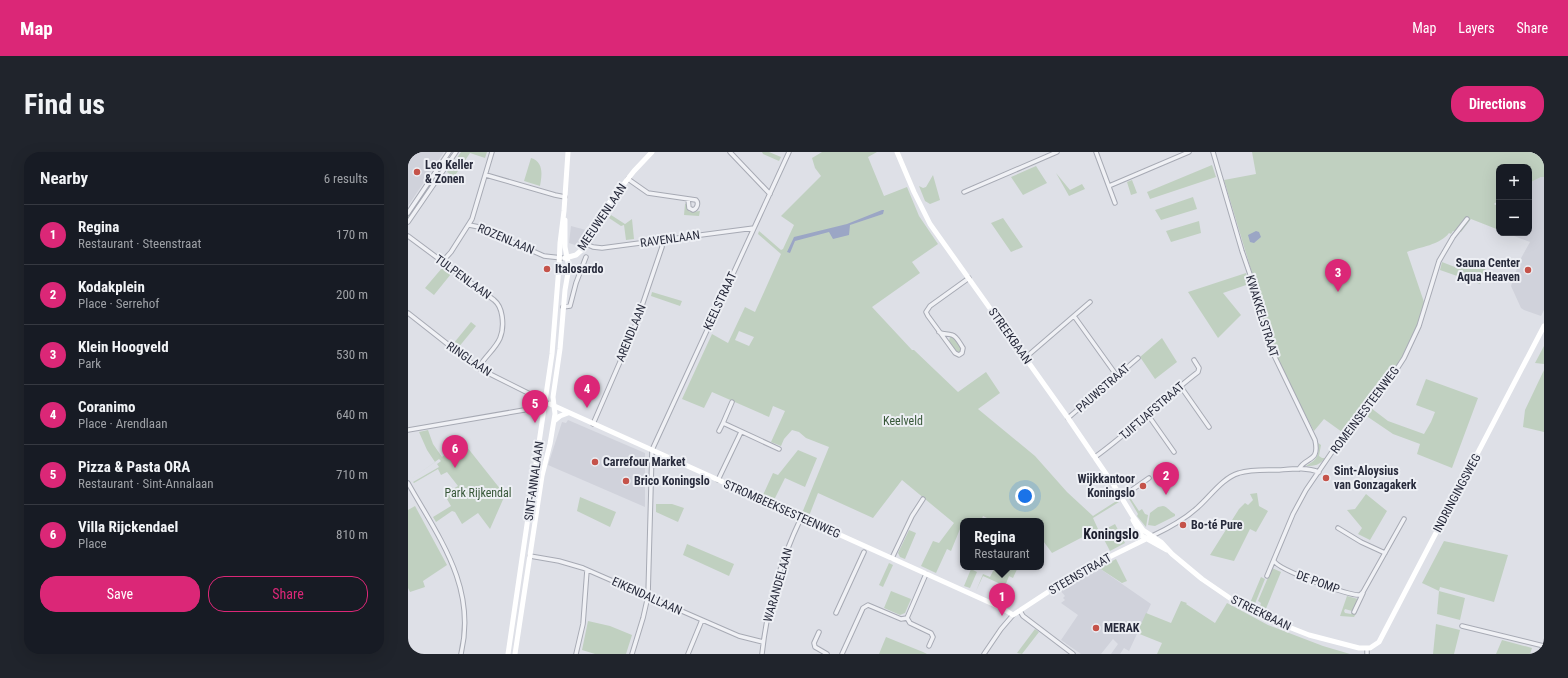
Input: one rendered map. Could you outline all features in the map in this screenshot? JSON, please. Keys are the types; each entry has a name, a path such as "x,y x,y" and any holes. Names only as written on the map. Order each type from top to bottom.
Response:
{"street":[{"path":"408,213 449,152"},
{"path":"408,222 456,152"},
{"path":"442,262 451,252 469,225 475,210 492,152"},
{"name":"SINT-ANNALAAN","path":"515,654 542,476 554,423 550,404 553,397 565,290 569,270 560,243 568,152"},
{"name":"MEEUWENLAAN","path":"564,258 580,252 602,216 628,179 652,152"},
{"path":"730,152 770,194"},
{"name":"KEELSTRAAT","path":"652,450 789,152"},
{"name":"STREEKBAAN","path":"897,152 930,224 1068,418 1143,530 1205,582 1237,603 1300,632 1367,651"},
{"path":"1041,152 1043,157"},
{"path":"964,192 1057,152"},
{"path":"1096,152 1115,203"},
{"path":"1109,186 1189,152"},
{"name":"KWAKKELSTRAAT","path":"1213,152 1253,283 1261,320 1270,347 1315,440 1316,449 1314,457 1302,464 1299,469"},
{"path":"486,175 565,197"},
{"path":"628,179 648,193 688,198"},
{"name":"ROMEINSESTEENWEG","path":"1267,576 1297,505 1355,420 1391,378 1404,358 1419,326 1441,258 1453,237 1467,219"},
{"name":"ROZENLAAN","path":"469,225 479,227 544,256 564,258"},
{"name":"RAVENLAAN","path":"586,244 596,248 602,248 754,228"},
{"name":"TULPENLAAN","path":"408,236 494,300 501,309 503,326 501,337 478,368"},
{"name":"ARENDLAAN","path":"593,424 641,311 662,247 662,240"},
{"path":"563,307 570,306 576,283 586,257"},
{"name":"SINT-ANNALAAN","path":"508,654 550,404 554,344 564,258"},
{"path":"939,332 954,336 962,348 962,354 956,354 939,332 927,314 927,309 969,278"},
{"path":"1025,358 1090,302"},
{"name":"RINGLAAN","path":"408,314 478,368 550,404"},
{"path":"1074,316 1117,376"},
{"name":"INDRINGINGSWEG","path":"1367,651 1379,642 1544,326"},
{"name":"PAUWSTRAAT","path":"1068,418 1138,358"},
{"name":"TJIFTJAFSTRAAT","path":"1095,457 1112,445 1198,372 1199,368 1194,360"},
{"path":"1181,387 1209,427"},
{"path":"408,430 524,410 528,408 535,396"},
{"path":"719,431 732,402"},
{"name":"STROMBEEKSESTEENWEG","path":"550,404 1002,608 1013,615"},
{"path":"554,423 559,417 568,413"},
{"path":"1148,415 1174,452"},
{"path":"723,423 779,449"},
{"path":"718,480 741,432"},
{"path":"632,654 648,596 652,450"},
{"name":"STEENSTRAAT","path":"984,654 1001,629 1013,615 1073,575 1175,524 1192,513 1223,482 1235,474 1248,471 1299,469 1310,469 1319,472"},
{"path":"1122,497 1149,478"},
{"path":"408,483 449,556 458,577 465,613 464,640 461,654"},
{"path":"892,558 912,516 923,499"},
{"name":"STREEKBAAN","path":"1132,515 1139,533 1146,539 1168,550"},
{"name":"WARANDELAAN","path":"762,654 763,642 776,584 801,518"},
{"path":"1354,612 1363,592 1404,519"},
{"path":"1338,528 1361,542 1385,553"},
{"path":"836,613 864,552"},
{"name":"EIKENDALLAAN","path":"530,556 565,562 587,570 739,636 763,642"},
{"name":"DE POMP","path":"1274,561 1278,566 1317,582 1355,595 1360,595 1363,592"},
{"path":"576,654 583,624 587,570"},
{"path":"906,618 926,574"},
{"path":"842,654 863,608 866,606 870,605 901,619 906,618"},
{"path":"1020,611 1023,616 1073,654"},
{"path":"906,618 910,623 932,634 933,637 929,646"},
{"path":"688,654 702,620"},
{"path":"1462,626 1544,646"},
{"path":"819,632 814,643 814,647 827,654"}],"shaded area":[{"path":"408,152 444,152 408,206"},
{"path":"1544,177 1544,310 1541,316 1521,308 1511,286 1520,260 1530,242 1514,236 1532,236 1532,182"},
{"path":"571,226 586,230 578,246 569,243"},
{"path":"568,420 645,453 645,507 548,465 562,422 566,423"},
{"path":"1099,568 1151,604 1129,651 1124,648 1120,654 1111,654 1118,644 1113,639 1101,654 1081,654 1061,640 1078,615 1061,603 1065,600 1063,598 1065,596 1060,590"}],"green space":[{"path":"461,152 487,152 485,158 470,153 454,177 447,172"},
{"path":"762,152 769,152 781,157 779,161 763,154"},
{"name":"Keelveld","path":"822,152 877,152 868,157 884,196 907,187 919,216 938,244 912,262 920,273 872,307 912,350 914,350 958,392 986,372 1000,393 978,409 1035,456 1067,492 1093,516 1118,500 1119,502 1093,518 1098,529 1052,553 1044,542 1044,518 987,518 983,516 982,518 960,518 960,529 951,551 947,549 936,573 921,566 933,541 939,543 954,523 902,480 873,518 818,493 809,516 802,513 829,447 806,438 799,432 792,430 784,439 781,446 771,442 785,411 773,406 769,417 712,392 704,408 682,399 712,334 728,343 745,307 755,312 781,254 758,234 759,231 781,250 783,249 794,225 781,216 821,176 815,168 812,158","holes":["739,331 754,337 749,346 735,340"]},
{"path":"1252,152 1544,152 1544,177 1532,182 1532,164 1496,164 1496,202 1494,204 1496,205 1496,229 1471,219 1461,232 1453,231 1451,234 1449,233 1435,243 1407,252 1424,302 1417,326 1402,357 1382,387 1366,405 1364,405 1342,432 1324,419 1314,431 1281,370 1264,328 1255,283 1224,180 1256,174"},
{"path":"531,158 538,163 541,169 540,186 524,181"},
{"path":"446,159 448,160 408,220 408,216"},
{"path":"1212,165 1216,177 1150,199 1147,192"},
{"path":"1036,166 1047,183 1023,195 1011,177"},
{"path":"1056,173 1070,190 1082,184 1085,189 1069,196"},
{"path":"933,175 940,200 930,204 925,201 919,186 923,188 926,187"},
{"path":"1132,180 1137,193 1131,195 1127,182"},
{"path":"1193,197 1197,209 1161,220 1155,210"},
{"path":"687,203 687,209 690,212 700,211 699,216 684,215 685,204"},
{"path":"611,215 625,224 632,219 634,239 626,240 624,225 621,226 609,218"},
{"path":"1003,218 1023,247 1011,252 991,223"},
{"path":"1199,221 1201,233 1171,242 1166,231"},
{"path":"1464,260 1465,263 1471,265 1472,263 1486,268 1480,284 1440,270 1442,262 1460,269"},
{"path":"442,268 451,274 434,295 425,288"},
{"path":"1246,273 1249,284 1223,293 1241,315 1218,338 1188,292"},
{"path":"652,292 682,301 680,306 651,296"},
{"path":"471,322 476,326 458,348 453,344"},
{"path":"950,337 953,337 961,348 960,352 956,351 949,341"},
{"path":"1162,338 1177,362 1155,379 1140,357"},
{"path":"1544,346 1544,364 1535,363"},
{"path":"1544,370 1544,432 1523,427 1525,410"},
{"path":"1426,379 1478,398 1452,468 1417,454 1420,444 1393,434 1365,415 1371,408 1388,421 1424,434 1435,412 1416,405"},
{"name":"Park Rijkendal","path":"428,430 433,444 442,457 457,444 459,446 463,442 505,495 490,529 478,513 462,524 455,512 452,511 436,522 433,517 451,506 444,494 458,486 447,472 441,475 438,469 414,483 413,482 439,467 437,464 441,461 439,459 435,462 427,450 419,432"},
{"path":"1318,443 1321,445 1319,456 1325,458 1317,465 1306,466 1313,462 1317,457 1319,451"},
{"path":"798,450 817,458 805,487 785,478 774,500 763,495 773,473 778,475"},
{"path":"1130,493 1132,494 1129,496 1139,511 1142,509 1145,514 1148,515 1146,527 1137,516 1138,514 1128,497"},
{"path":"1257,493 1259,506 1268,511 1256,532 1250,529 1234,561 1210,555 1239,509 1245,503 1248,505 1253,500 1250,494"},
{"path":"1366,494 1387,511 1370,540 1358,534 1362,528 1347,510 1355,509"},
{"path":"580,497 616,512 610,527 577,511"},
{"path":"656,504 672,504 684,508 678,522 656,512"},
{"path":"415,506 447,565 423,581 425,587 410,592 408,588 408,510"},
{"path":"1163,506 1175,514 1175,516 1155,526 1148,525 1150,513 1158,507"},
{"path":"1115,524 1125,543 1110,551 1100,532"},
{"path":"909,530 916,533 905,559 900,557 898,553"},
{"path":"1444,541 1508,555 1494,602 1440,587 1439,591 1422,583"},
{"path":"687,544 734,564 729,576 683,555"},
{"path":"1116,559 1127,581 1122,583 1099,568"},
{"path":"889,563 893,565 883,587 879,585"},
{"path":"1272,568 1281,572 1265,611 1257,607 1258,605 1260,606 1261,603 1258,601"},
{"path":"971,570 977,572 970,588 964,586"},
{"path":"994,570 1017,570 1013,578 1009,576 1005,586 983,576 976,591 983,574 990,577"},
{"path":"1261,577 1265,579 1254,606 1250,603"},
{"path":"891,591 911,599 905,613 900,615 884,608"},
{"path":"1439,591 1465,598 1460,620 1437,614"},
{"path":"1347,596 1358,599 1352,611 1345,609 1344,611 1345,613 1351,614 1353,611 1357,612 1354,617 1340,616"},
{"path":"1181,601 1187,603 1186,604 1215,623 1227,603 1268,625 1323,646 1350,654 1157,654 1162,643 1137,633 1146,613 1171,623"},
{"path":"588,621 610,626 632,635 626,654 595,654 582,650"},
{"path":"1436,624 1460,630 1454,654 1433,654"},
{"path":"1035,629 1039,632 1022,654 1017,653"},
{"path":"886,637 923,652 927,654 879,654"},
{"path":"1502,640 1532,648 1530,654 1496,654"}],"water":[{"path":"884,210 883,214 850,225 849,235 833,239 829,232 795,241 790,253 787,252 794,237 847,224"},
{"path":"1256,231 1259,232 1261,237 1254,243 1250,242 1248,235"}],"place":[{"name":"Leo Keller & Zonen","path":"417,172"},
{"name":"Italosardo","path":"547,269"},
{"name":"Sauna Center Aqua Heaven","path":"1528,270"},
{"name":"Klein Hoogveld","path":"1338,292"},
{"name":"Coranimo","path":"587,408"},
{"name":"Pizza & Pasta ORA","path":"535,423"},
{"name":"Carrefour Market","path":"595,462"},
{"name":"Villa Rijckendael","path":"455,468"},
{"name":"Sint-Aloysius van Gonzagakerk","path":"1326,478"},
{"name":"Brico Koningslo","path":"626,481"},
{"name":"Wijkkantoor Koningslo","path":"1143,486"},
{"name":"Kodakplein","path":"1166,495"},
{"name":"Bo-té Pure","path":"1183,525"},
{"name":"Regina","path":"1002,616"},
{"name":"MERAK","path":"1096,628"}],"district":[{"name":"Koningslo","path":"1111,534"}]}
